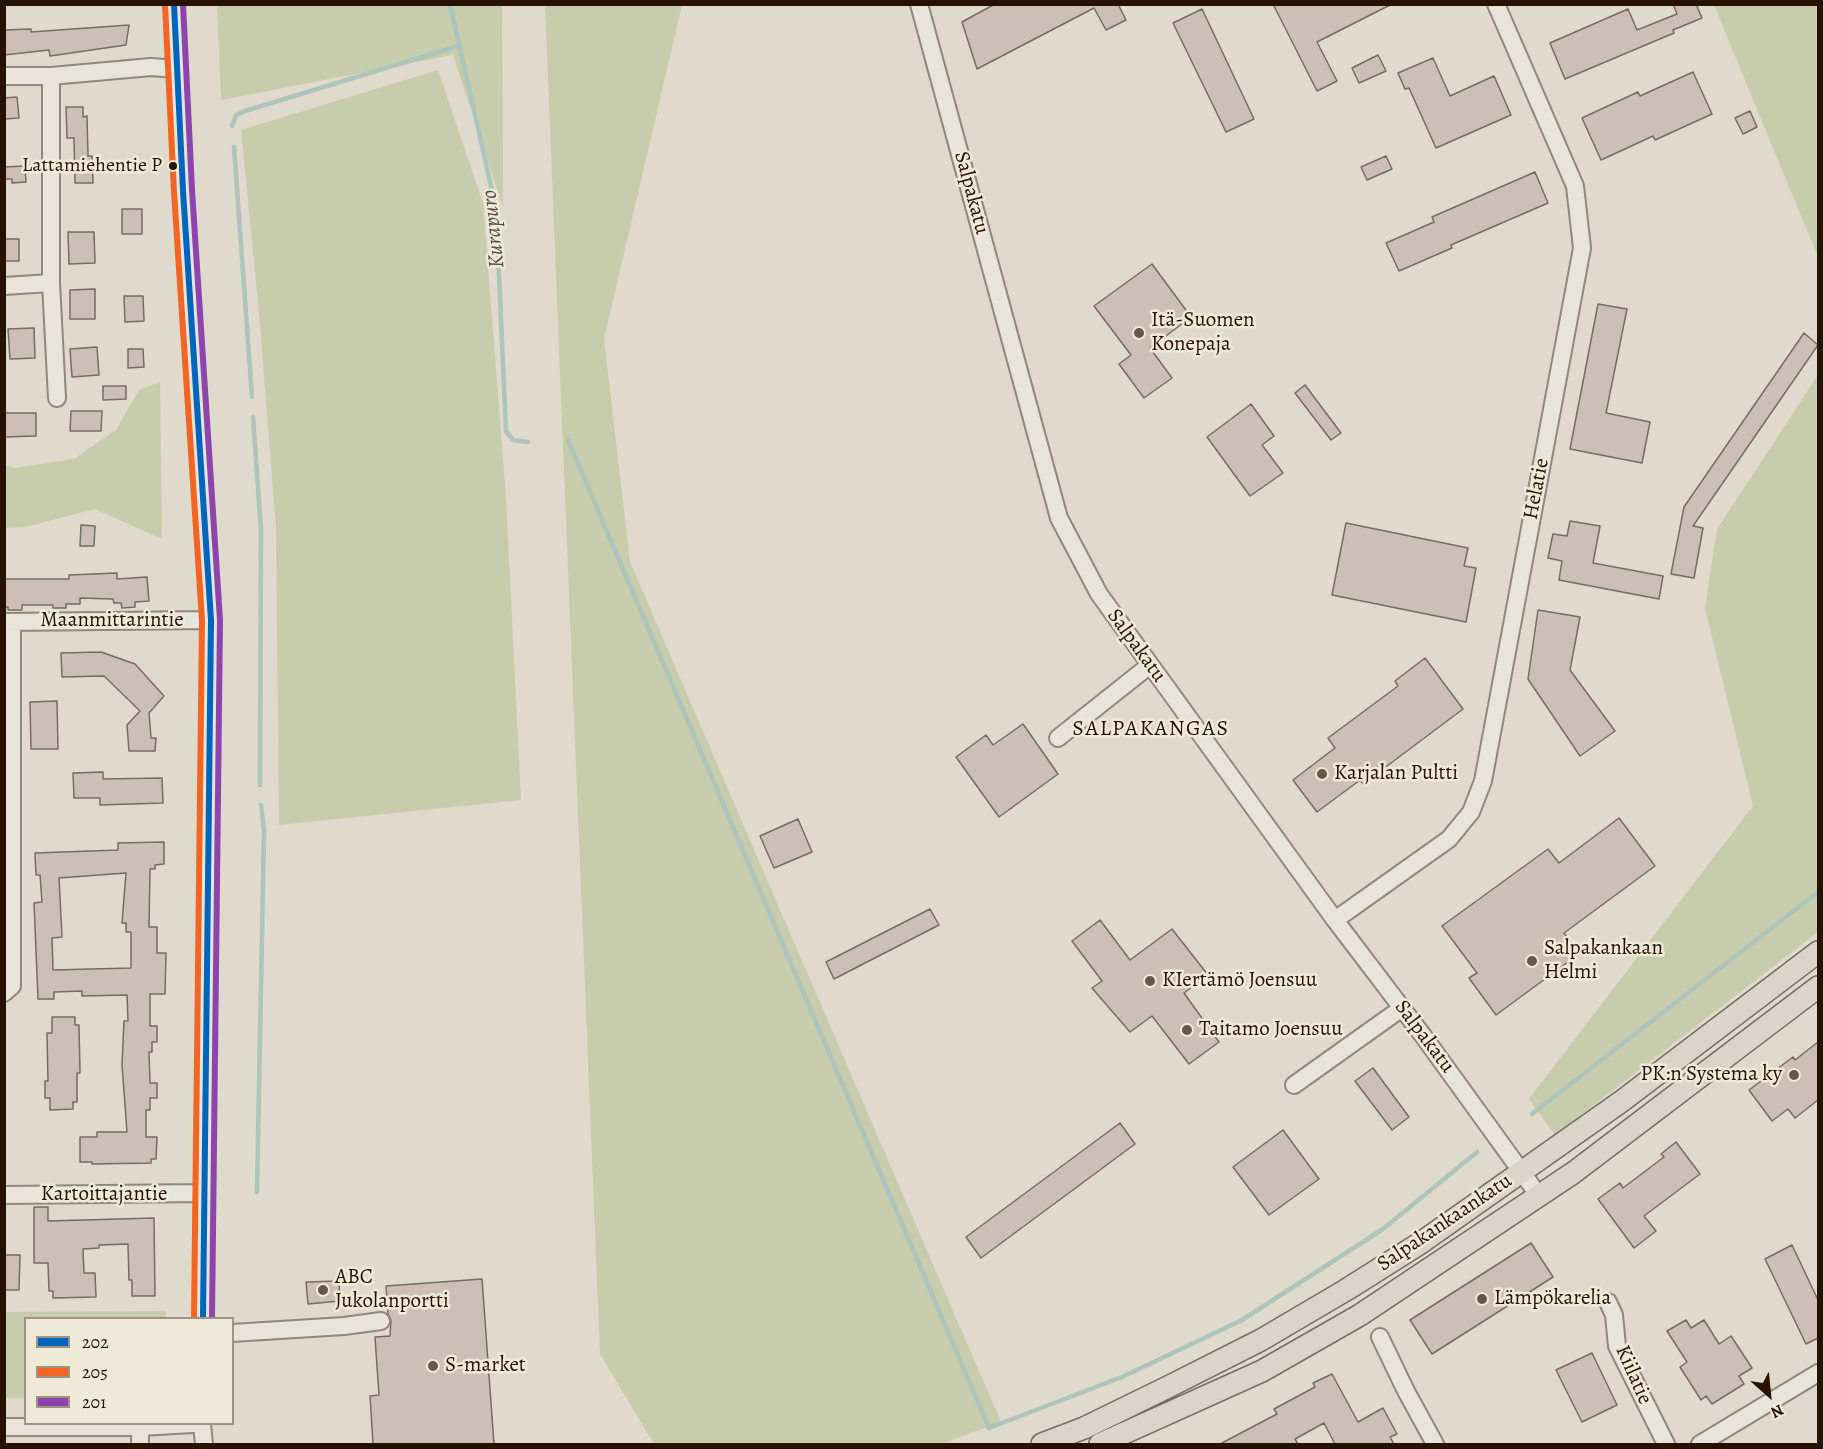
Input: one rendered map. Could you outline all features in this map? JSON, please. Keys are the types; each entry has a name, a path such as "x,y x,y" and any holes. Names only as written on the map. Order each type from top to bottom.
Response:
{"main road":[{"name":"Salpakankaankatu","path":"1042,1444 1084,1428 1261,1340 1403,1254 1622,1101 1818,952"},
{"name":"Salpakankaankatu","path":"1100,1444 1262,1371 1369,1309 1539,1196 1818,987"}],"street":[{"path":"174,4 211,620 203,1317"},
{"name":"Salpakatu","path":"919,4 1059,518 1099,594 1335,920 1539,1196"},
{"name":"Helatie","path":"1335,920 1449,839 1471,812 1479,791 1582,248 1575,186 1496,4"},
{"path":"4,76 51,76 151,67 177,69"},
{"path":"51,76 51,283 57,398"},
{"path":"4,286 51,283"},
{"name":"Maanmittarintie","path":"4,993 12,986 8,622 211,620"},
{"path":"1058,738 1150,665"},
{"path":"1294,1085 1402,1008"},
{"name":"Kartoittajantie","path":"4,1195 203,1193"},
{"name":"Kiilatie","path":"1608,1302 1614,1315 1617,1346 1666,1444"},
{"path":"234,1333 381,1322"},
{"path":"1380,1337 1406,1392 1435,1444"},
{"path":"1700,1444 1818,1373"},
{"path":"4,1427 176,1425"},
{"path":"202,1425 204,1444"},
{"path":"140,1427 140,1444"}],"green space":[{"path":"217,5 502,5 503,207 453,55 221,100"},
{"path":"545,5 682,5 604,339 630,562 1001,1422 941,1444 654,1444 600,1354"},
{"path":"1714,5 1818,5 1818,257"},
{"path":"438,70 483,203 506,498 521,800 279,825 276,528 259,313 241,130"},
{"path":"1818,375 1818,932 1555,1135 1529,1099 1753,806 1705,608 1717,529"},
{"path":"160,382 162,539 95,509 25,527 5,528 5,465 15,468 74,459 116,430 139,390"},
{"path":"166,1311 166,1317 24,1317 24,1398 5,1398 5,1312"}],"building":[{"path":"995,4 1118,4 1126,20 1106,30 1094,8 977,69 962,22"},
{"path":"1273,4 1392,4 1317,42 1337,81 1317,91"},
{"path":"1673,4 1696,4 1702,18 1673,30 1674,33 1565,79 1550,43 1628,9 1637,30 1677,14"},
{"path":"1202,9 1254,119 1226,132 1173,23"},
{"path":"129,25 126,45 50,56 49,50 4,55 4,30 31,29 31,32"},
{"path":"1378,55 1386,71 1359,83 1352,68"},
{"path":"1433,58 1450,96 1494,76 1511,115 1436,148 1409,88 1405,89 1398,73"},
{"path":"1693,72 1712,114 1655,140 1653,136 1601,160 1582,118 1638,92 1640,96"},
{"path":"17,97 19,118 5,119 4,98"},
{"path":"66,107 83,107 83,117 87,116 88,156 92,156 93,183 75,183 74,138 67,138"},
{"path":"1750,111 1757,127 1743,134 1735,118"},
{"path":"1386,156 1392,169 1367,180 1361,167"},
{"path":"25,166 26,182 12,183 12,179 4,179 4,167"},
{"path":"1535,172 1548,203 1451,245 1452,248 1399,271 1386,243 1434,222 1432,217"},
{"path":"122,209 142,209 142,234 122,234"},
{"path":"68,232 94,232 95,263 69,264"},
{"path":"4,239 19,239 19,261 4,261"},
{"path":"1152,264 1191,317 1150,348 1172,378 1144,398 1119,364 1131,355 1094,306"},
{"path":"95,289 95,319 70,319 70,290"},
{"path":"124,296 143,296 144,321 125,322"},
{"path":"1598,304 1627,309 1606,413 1650,422 1642,463 1570,449"},
{"path":"34,328 35,358 10,359 8,329"},
{"path":"1804,333 1818,345 1693,526 1703,528 1694,578 1671,574 1684,507"},
{"path":"97,347 99,375 72,377 70,349"},
{"path":"128,349 143,349 144,367 128,368"},
{"path":"1305,385 1341,433 1331,440 1295,393"},
{"path":"103,386 126,386 126,399 103,400"},
{"path":"1251,404 1274,436 1262,445 1283,473 1250,496 1207,437"},
{"path":"71,411 102,411 101,431 70,431"},
{"path":"4,413 36,413 36,436 4,437"},
{"path":"1570,521 1600,526 1593,563 1663,576 1659,599 1559,580 1562,561 1548,558 1553,534 1567,536"},
{"path":"1346,523 1468,548 1464,566 1476,568 1466,622 1332,595"},
{"path":"81,525 95,526 94,546 80,546"},
{"path":"117,573 117,579 147,577 149,601 135,602 135,607 122,608 121,603 114,603 113,599 80,598 80,604 66,604 66,608 53,608 53,605 22,605 22,610 8,610 8,607 4,607 4,579 69,579 69,575"},
{"path":"1538,610 1580,617 1570,670 1615,731 1580,756 1528,679"},
{"path":"101,652 135,664 164,696 149,713 151,738 156,738 155,751 129,751 127,725 140,711 104,676 62,677 61,653"},
{"path":"1425,658 1463,709 1363,784 1360,780 1317,812 1293,780 1335,748 1328,738 1398,686 1395,681"},
{"path":"57,701 58,749 31,749 30,702"},
{"path":"1023,724 1058,774 999,817 956,757 986,735 993,745"},
{"path":"103,772 103,779 162,778 163,803 100,805 100,798 74,798 73,773"},
{"path":"1619,818 1655,866 1564,933 1579,954 1496,1015 1469,978 1477,973 1442,926 1548,849 1559,863"},
{"path":"798,819 812,852 774,868 760,836"},
{"path":"164,842 164,864 155,865 155,869 150,869 149,927 157,927 157,953 166,953 165,994 150,994 150,1026 157,1026 157,1042 152,1042 152,1052 149,1052 150,1083 157,1083 157,1098 150,1098 150,1110 146,1110 146,1137 157,1137 156,1159 151,1159 151,1163 92,1164 92,1162 80,1162 80,1137 97,1137 97,1132 127,1132 122,1065 124,1021 128,1021 127,995 82,996 82,991 54,992 54,999 38,999 34,903 42,902 40,875 36,875 35,853 118,850 118,843","holes":["126,873 122,923 126,923 126,932 131,932 131,968 53,970 52,938 62,937 59,878"]},
{"path":"930,909 939,925 834,979 826,962"},
{"path":"1100,920 1130,960 1172,929 1208,975 1184,993 1219,1042 1189,1064 1152,1016 1130,1032 1092,988 1102,981 1072,941"},
{"path":"52,1017 75,1017 75,1025 79,1025 80,1073 77,1073 77,1102 73,1102 73,1109 50,1110 50,1098 45,1098 45,1081 48,1081 47,1033 52,1033"},
{"name":"PK:n Systema ky","path":"1818,1042 1818,1100 1795,1118 1788,1109 1772,1121 1749,1090 1793,1057 1795,1060"},
{"path":"1373,1068 1409,1117 1392,1130 1355,1081"},
{"path":"1120,1123 1135,1144 981,1258 966,1237"},
{"path":"1283,1130 1319,1179 1269,1215 1233,1167"},
{"path":"1676,1142 1700,1174 1644,1216 1656,1231 1634,1248 1598,1199 1620,1183 1623,1188 1664,1157 1661,1154"},
{"path":"34,1207 48,1207 48,1221 154,1218 155,1296 132,1296 128,1244 99,1245 99,1248 83,1249 84,1273 95,1273 96,1297 53,1298 53,1291 49,1291 48,1263 34,1263"},
{"name":"Lämpökarelia","path":"1531,1243 1553,1277 1432,1354 1410,1320"},
{"path":"1792,1245 1818,1300 1818,1338 1806,1344 1765,1259"},
{"path":"4,1255 20,1255 19,1290 4,1290"},
{"name":"S-market","path":"482,1279 494,1444 373,1444 370,1396 379,1395 375,1337 390,1336 391,1320 388,1314 386,1286"},
{"path":"339,1281 340,1301 308,1304 306,1282"},
{"path":"1686,1320 1691,1328 1704,1320 1719,1344 1731,1336 1752,1368 1739,1376 1744,1384 1712,1404 1706,1396 1701,1400 1680,1367 1687,1362 1667,1331"},
{"path":"1592,1353 1617,1405 1582,1422 1556,1370"},
{"path":"1332,1374 1358,1422 1383,1408 1397,1434 1390,1437 1394,1444 1335,1444 1324,1423 1295,1439 1298,1444 1220,1444 1277,1414 1274,1409 1315,1387 1313,1383"}],"waterway":[{"name":"Kurapuro","path":"450,4 496,208 506,431 513,440 528,442"},
{"path":"232,126 236,115 245,111 458,46"},
{"path":"234,147 252,397"},
{"path":"253,417 261,530 260,785"},
{"path":"568,440 989,1428 1122,1377 1242,1320 1383,1229 1477,1152"},
{"path":"257,1192 264,830 261,805"},
{"path":"1532,1114 1818,892"}],"transit line":[{"name":"205","path":"165,4 174,192 202,620 194,1317"},
{"name":"202","path":"174,4 183,191 211,620 203,1317"},
{"name":"201","path":"183,4 192,190 220,620 212,1317"}],"place":[{"name":"Lattamiehentie P","path":"173,166"},
{"name":"Itä-Suomen Konepaja","path":"1139,333"},
{"name":"Karjalan Pultti","path":"1322,774"},
{"name":"Salpakankaan Helmi","path":"1532,961"},
{"name":"KIertämö Joensuu","path":"1150,981"},
{"name":"Taitamo Joensuu","path":"1187,1030"},
{"name":"PK:n Systema ky","path":"1794,1075"},
{"name":"ABC Jukolanportti","path":"323,1290"},
{"name":"Lämpökarelia","path":"1482,1299"},
{"name":"S-market","path":"433,1366"}],"district":[{"name":"SALPAKANGAS","path":"1151,730"}]}
